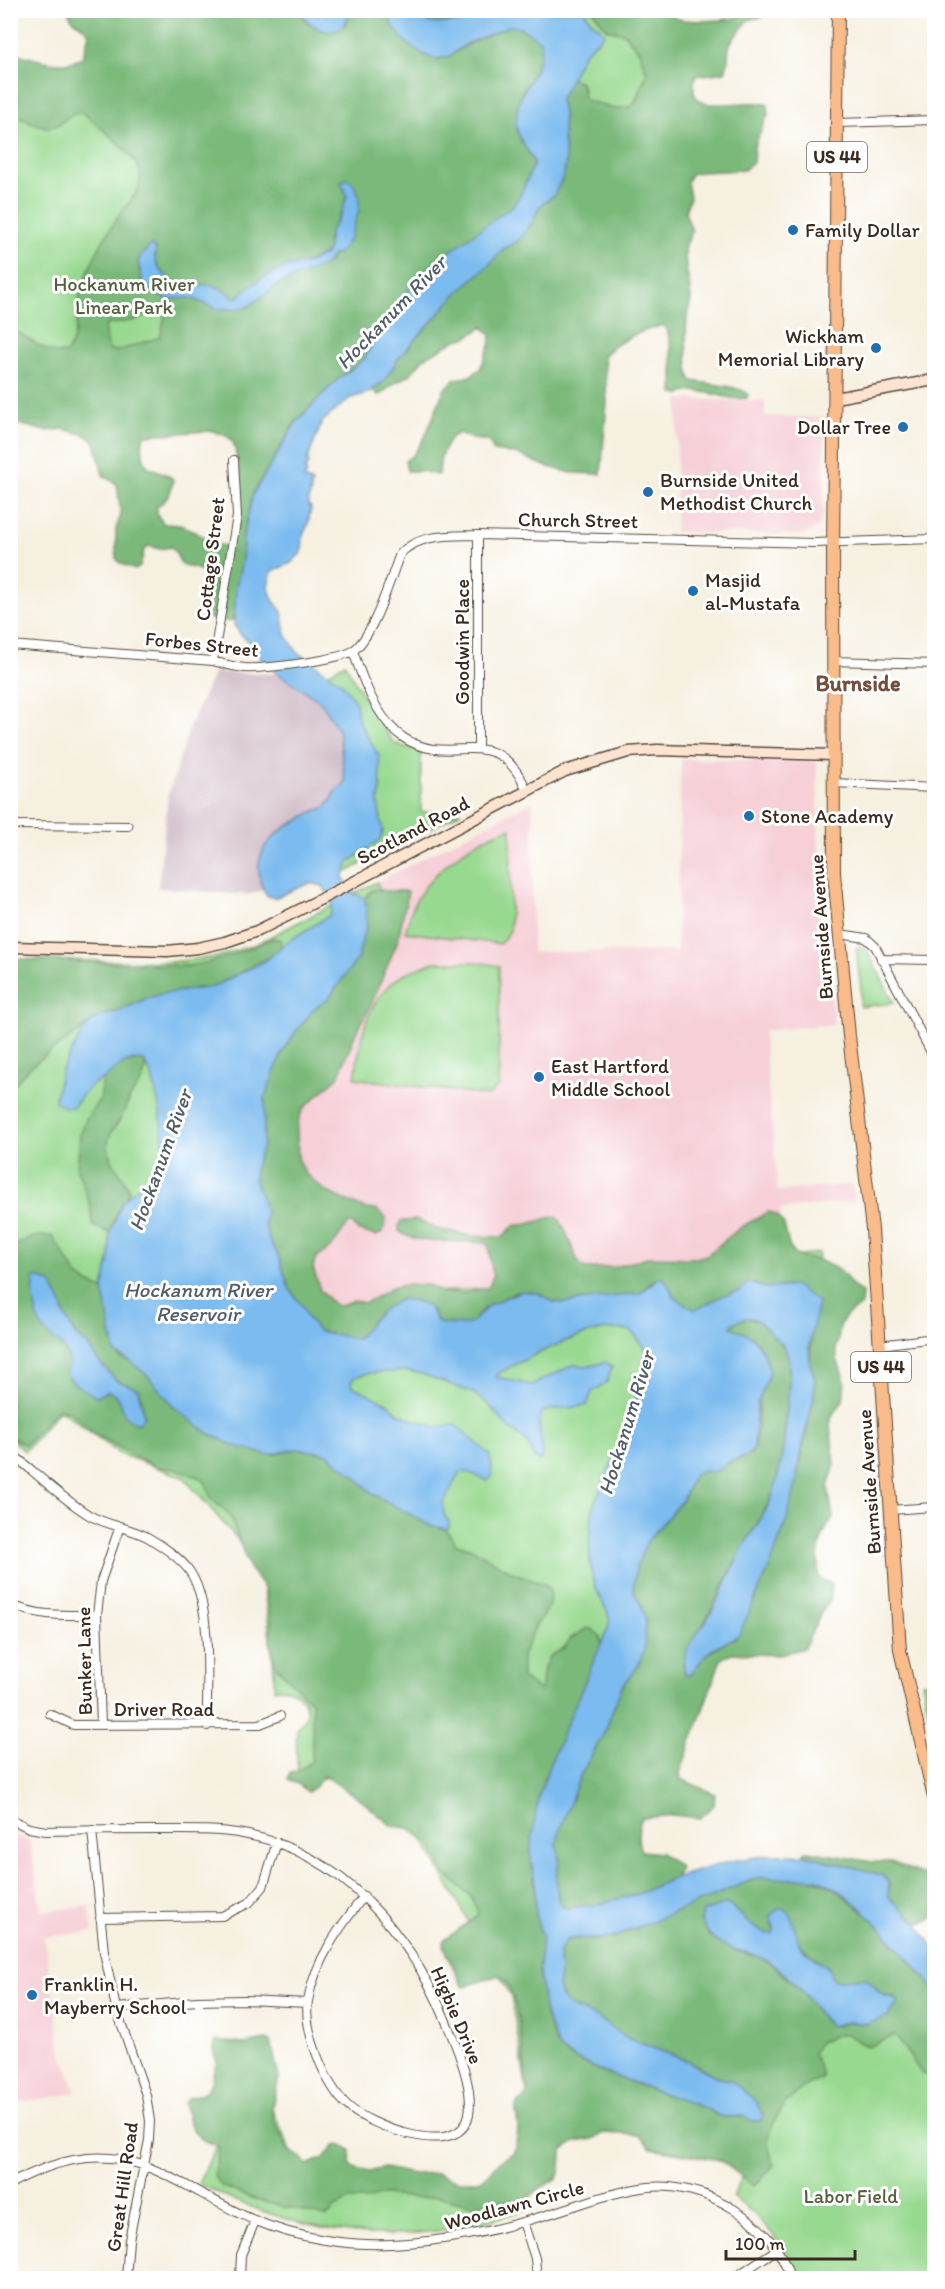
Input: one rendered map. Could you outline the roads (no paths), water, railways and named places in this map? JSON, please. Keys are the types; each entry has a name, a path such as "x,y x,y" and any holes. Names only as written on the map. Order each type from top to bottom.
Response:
{"main road":[{"name":"Burnside Avenue","path":"838,10 833,541 834,873 872,1228 900,1650 934,1798"},
{"path":"835,398 934,380"},
{"name":"Scotland Road","path":"10,947 167,951 198,948 257,931 565,771 601,759 638,751 834,755"}],"street":[{"path":"838,123 934,120"},
{"name":"Cottage Street","path":"213,661 237,516 234,460"},
{"name":"Church Street","path":"353,651 366,637 400,554 408,545 425,539 478,535 720,539 758,542 934,539"},
{"name":"Goodwin Place","path":"478,535 478,749"},
{"name":"Forbes Street","path":"10,645 213,661 244,668 270,667 353,651"},
{"path":"353,651 362,678 373,699 393,729 405,739 424,747 495,752 506,758 518,772 527,790"},
{"path":"833,661 934,664"},
{"path":"834,783 934,788"},
{"path":"10,825 128,826"},
{"path":"840,934 866,938 875,946 934,1058"},
{"path":"881,959 934,960"},
{"path":"880,1344 934,1338"},
{"path":"10,1452 84,1512 147,1536 172,1553 189,1570 199,1594 206,1623 207,1726"},
{"path":"890,1510 934,1507"},
{"name":"Bunker Lane","path":"101,1725 97,1615 101,1581 120,1526"},
{"path":"10,1604 27,1612 97,1615"},
{"name":"Driver Road","path":"50,1714 73,1725 260,1724 280,1716"},
{"path":"10,1819 37,1830 92,1830"},
{"name":"Higbie Drive","path":"92,1830 212,1830 277,1842 328,1867 364,1896 417,1962 436,1997 454,2041 468,2087 471,2108 465,2125 450,2136 426,2137 392,2131 348,2106 321,2069 311,2038 307,2004 324,1953 364,1896"},
{"name":"Great Hill Road","path":"92,1830 104,1952 116,2008 146,2095 150,2121 129,2240 126,2278"},
{"path":"100,1918 222,1916 249,1903 263,1887 277,1842"},
{"path":"116,2008 197,2001 245,2000 307,2004"},
{"name":"Woodlawn Circle","path":"10,2184 40,2168 71,2159 108,2158 144,2165 255,2221 295,2234 344,2242 389,2244 444,2241 487,2232 605,2197 649,2187 672,2188 698,2193 744,2214 764,2232 790,2278"},
{"path":"240,2278 241,2255 255,2221"},
{"path":"523,2222 535,2258 537,2278"},
{"path":"734,2278 776,2250"}],"water":[{"path":"299,11 309,11 313,15 328,15 333,11 351,11 340,28 327,31 313,25"},
{"name":"Hockanum River Reservoir","path":"389,11 422,11 425,20 438,23 460,22 475,11 584,11 604,34 584,53 560,99 566,161 564,175 554,195 539,207 532,223 518,241 503,249 489,265 458,292 398,359 384,381 368,393 350,398 322,422 305,471 307,473 304,479 312,483 308,506 311,507 303,535 302,552 291,563 272,571 268,586 273,600 282,612 286,635 297,652 342,683 356,703 358,720 379,756 381,789 378,803 383,831 381,839 349,862 343,877 354,894 365,898 367,926 358,958 328,999 314,1009 296,1031 281,1055 265,1097 263,1146 255,1167 254,1178 266,1211 264,1223 269,1240 278,1255 289,1288 318,1331 357,1339 381,1311 401,1299 413,1300 428,1306 437,1321 442,1324 466,1325 489,1305 521,1291 538,1293 553,1302 564,1303 640,1293 659,1278 664,1278 675,1298 695,1310 722,1296 739,1291 748,1283 766,1288 795,1286 818,1302 809,1346 810,1363 815,1380 814,1397 799,1459 797,1481 787,1519 770,1566 739,1634 710,1651 691,1675 685,1674 684,1663 688,1648 711,1613 743,1547 767,1508 780,1467 788,1396 788,1359 783,1346 759,1321 749,1318 733,1323 731,1327 752,1337 763,1351 770,1372 757,1404 754,1449 745,1457 729,1462 715,1472 704,1471 694,1474 682,1500 647,1542 636,1568 633,1590 646,1621 644,1650 638,1666 621,1688 605,1731 580,1776 557,1843 558,1899 566,1908 594,1905 638,1894 674,1878 731,1861 771,1855 805,1855 868,1871 883,1876 889,1882 888,1896 916,1922 934,1948 934,1988 864,1911 832,1886 814,1878 757,1878 612,1938 566,1940 560,1951 561,1969 558,1986 561,1997 569,2006 596,2017 627,2038 690,2062 715,2076 732,2081 756,2102 763,2116 760,2121 752,2121 745,2116 721,2117 707,2109 603,2072 566,2054 557,2046 544,2009 539,1969 542,1936 536,1918 535,1883 530,1854 538,1798 549,1766 609,1625 608,1616 596,1589 591,1569 589,1547 591,1524 594,1504 633,1416 646,1349 631,1331 617,1329 600,1331 564,1342 499,1373 496,1377 532,1385 573,1365 591,1366 605,1362 612,1366 607,1382 592,1392 587,1405 541,1413 539,1425 542,1455 540,1461 535,1459 528,1443 506,1425 487,1403 473,1393 408,1371 368,1373 353,1378 352,1386 387,1403 398,1413 438,1427 455,1424 490,1455 492,1476 488,1481 470,1473 461,1472 456,1479 443,1503 444,1515 449,1521 449,1527 446,1529 429,1525 373,1494 326,1453 297,1449 268,1455 232,1445 205,1431 174,1407 148,1376 130,1361 115,1353 103,1289 110,1256 110,1233 122,1202 160,1166 164,1150 160,1110 152,1077 144,1061 128,1062 118,1067 92,1085 73,1107 67,1108 56,1103 55,1097 62,1069 84,1029 98,1017 120,1011 161,994 213,987 266,960 288,941 329,916 333,905 323,886 310,883 274,898 266,895 261,882 260,859 269,841 288,826 325,808 333,798 333,794 345,783 339,732 322,703 277,673 257,655 250,642 234,625 236,586 242,561 243,536 253,494 297,421 335,382 364,359 382,328 417,279 425,270 512,206 520,196 534,163 518,134 516,116 518,104 538,64 540,41 521,28 510,26 466,44 448,57 437,59 426,56 406,43 391,24"},
{"path":"347,179 352,182 359,195 359,211 349,239 342,250 332,256 324,266 281,283 246,308 217,309 191,298 167,299 152,292 143,284 138,262 151,245 156,249 158,267 178,285 184,288 211,285 236,298 264,277 285,267 309,263 327,253 330,231 340,217 347,196 341,181"},
{"path":"38,1277 51,1283 75,1334 89,1347 99,1362 116,1380 138,1389 144,1415 140,1423 135,1423 125,1416 119,1399 113,1394 108,1391 95,1396 78,1386 68,1376 66,1371 70,1363 66,1352 43,1329 37,1315 34,1291 35,1278"},
{"path":"727,1904 760,1931 773,1934 774,1928 770,1917 778,1909 783,1908 790,1914 801,1948 829,1968 832,1979 867,1980 881,1994 895,1998 899,2002 888,2016 868,2024 847,2022 830,2026 792,1980 769,1962 723,1945 708,1932 701,1921 703,1912"}],"place":[{"name":"Family Dollar","path":"793,230"},
{"name":"Wickham Memorial Library","path":"876,348"},
{"name":"Dollar Tree","path":"903,427"},
{"name":"Burnside United Methodist Church","path":"648,492"},
{"name":"Masjid al-Mustafa","path":"693,591"},
{"name":"Stone Academy","path":"749,816"},
{"name":"East Hartford Middle School","path":"539,1077"},
{"name":"Franklin H. Mayberry School","path":"32,1995"}],"district":[{"name":"Burnside","path":"858,683"}],"park label":[{"name":"Hockanum River Linear Park","path":"124,296"},
{"name":"Labor Field","path":"851,2196"}],"water label":[{"name":"Hockanum River","path":"391,312"},
{"name":"Hockanum River","path":"160,1160"},
{"name":"Hockanum River","path":"626,1423"}]}
